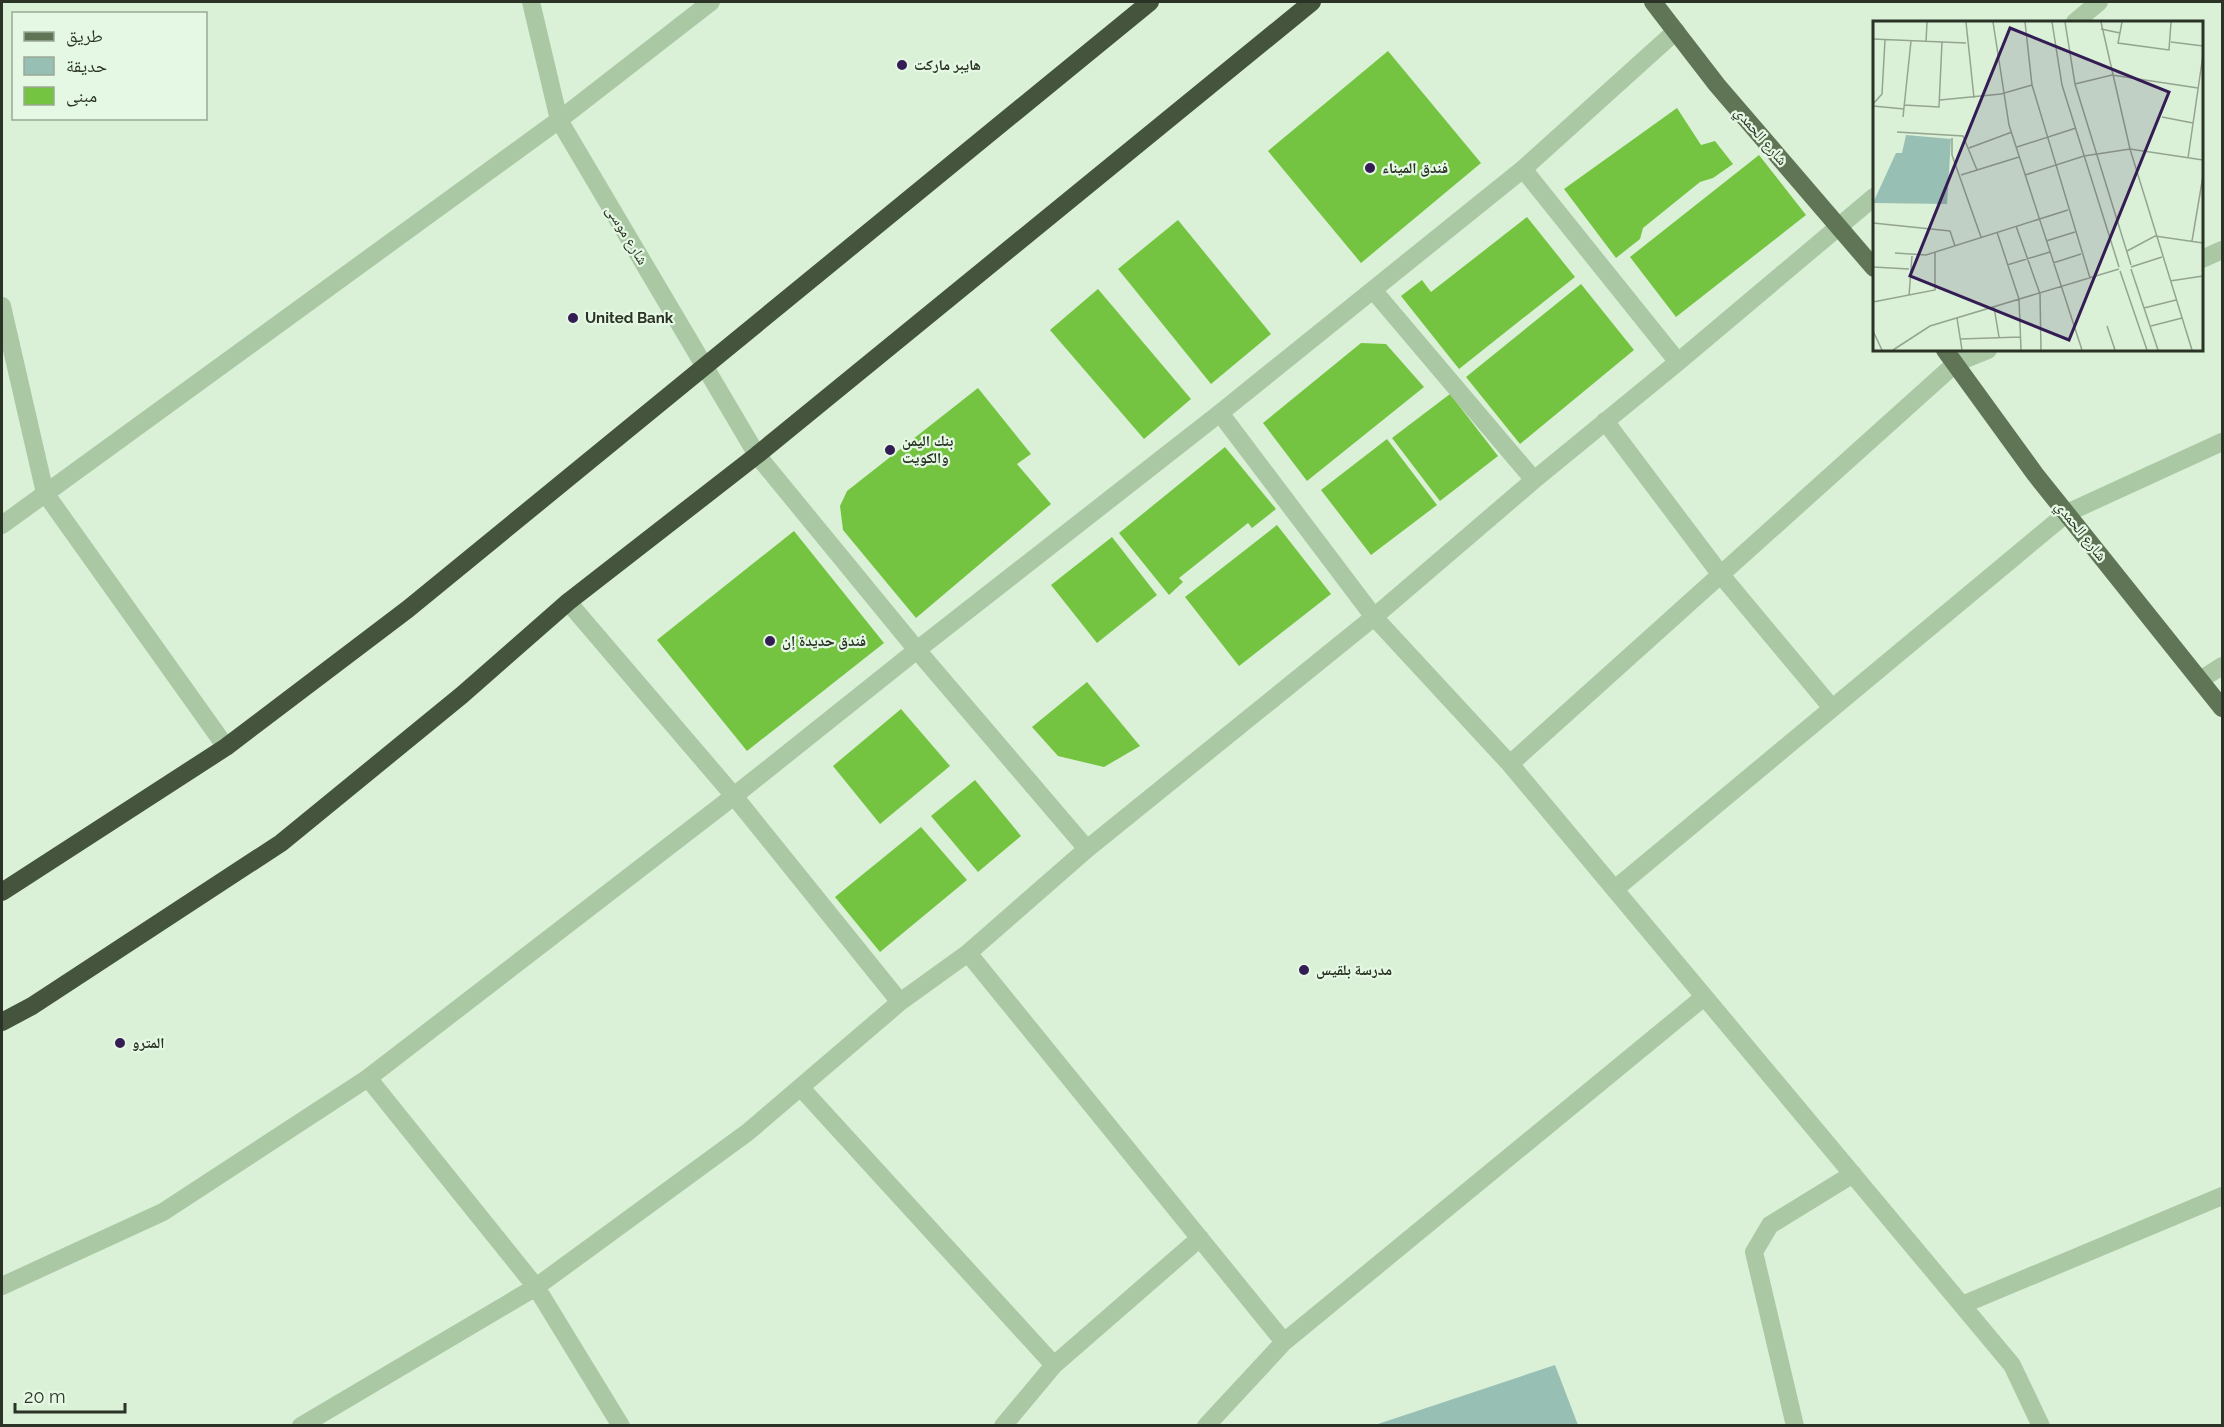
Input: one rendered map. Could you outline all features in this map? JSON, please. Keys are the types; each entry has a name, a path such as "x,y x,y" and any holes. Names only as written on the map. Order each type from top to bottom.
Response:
{"highway":[{"path":"2,892 226,747 408,609 1150,2"},
{"path":"2,1022 32,1006 280,843 462,695 568,602 758,455 1312,2"}],"main road":[{"name":"شارع الحمدي","path":"1653,2 1717,85 1873,266"},
{"name":"شارع الحمدي","path":"1950,356 2035,474 2223,708"}],"street":[{"name":"شارع موسى","path":"531,2 559,120 758,455 917,650 1088,849"},
{"path":"2,525 559,120 711,2"},
{"path":"2076,21 2099,2"},
{"path":"2,1286 163,1212 368,1078 734,796 1220,413 1523,169 1676,32"},
{"path":"1523,169 1678,362"},
{"path":"301,1425 536,1287 748,1132 900,1002 968,953 1088,849 1374,617 1534,480 1873,199"},
{"path":"2203,259 2223,250"},
{"path":"1373,290 1534,480"},
{"path":"2,306 45,493 226,747"},
{"path":"1510,764 1721,574 1950,356 1982,351"},
{"path":"1220,413 1374,617 1510,764 2012,1365 2041,1425"},
{"path":"1605,421 1721,574 1832,708"},
{"path":"1615,889 2067,513 2223,442"},
{"path":"568,602 734,796 900,1002"},
{"path":"2200,680 2223,666"},
{"path":"968,953 1284,1342"},
{"path":"1206,1425 1284,1342 1704,997"},
{"path":"368,1078 536,1287 621,1425"},
{"path":"801,1088 1054,1365"},
{"path":"1795,1425 1754,1252 1770,1225 1853,1174"},
{"path":"1962,1305 2223,1196"},
{"path":"1003,1425 1054,1365 1200,1238"}],"green space":[{"path":"1555,1365 1578,1425 1375,1425"}],"building":[{"path":"1388,51 1481,163 1361,263 1268,151"},
{"path":"1677,108 1701,145 1715,141 1733,164 1713,178 1700,182 1643,228 1640,239 1616,258 1564,189"},
{"path":"1759,155 1806,215 1676,317 1630,257"},
{"path":"1527,217 1575,277 1459,369 1401,296 1422,280 1431,292"},
{"path":"1178,220 1271,334 1211,384 1118,269"},
{"path":"1581,284 1634,350 1520,444 1466,377"},
{"path":"1098,289 1191,399 1144,439 1050,330"},
{"path":"1361,343 1386,344 1424,387 1307,481 1263,423"},
{"path":"978,388 1031,454 1017,464 1051,504 916,618 843,530 840,506 847,491"},
{"path":"1450,394 1498,456 1440,501 1392,438"},
{"path":"1387,439 1437,505 1371,555 1321,490"},
{"path":"1225,447 1276,509 1252,528 1248,523 1179,578 1183,582 1169,595 1119,533"},
{"path":"1277,525 1331,594 1239,666 1185,597"},
{"name":"فندق حديدة إن","path":"794,531 884,643 747,751 657,640"},
{"path":"1112,537 1157,595 1097,643 1051,585"},
{"path":"1087,682 1140,746 1104,767 1058,756 1032,727"},
{"path":"901,709 950,766 880,824 833,766"},
{"path":"975,780 1021,836 978,872 931,816"},
{"path":"921,827 967,880 880,952 835,897"}],"place":[{"name":"هايبر ماركت","path":"902,65"},
{"name":"فندق الميناء","path":"1370,168"},
{"name":"United Bank","path":"573,318"},
{"name":"بنك اليمن والكويت","path":"890,450"},
{"name":"فندق حديدة إن","path":"770,641"},
{"name":"مدرسة بلقيس","path":"1304,970"},
{"name":"المترو","path":"120,1043"}]}
